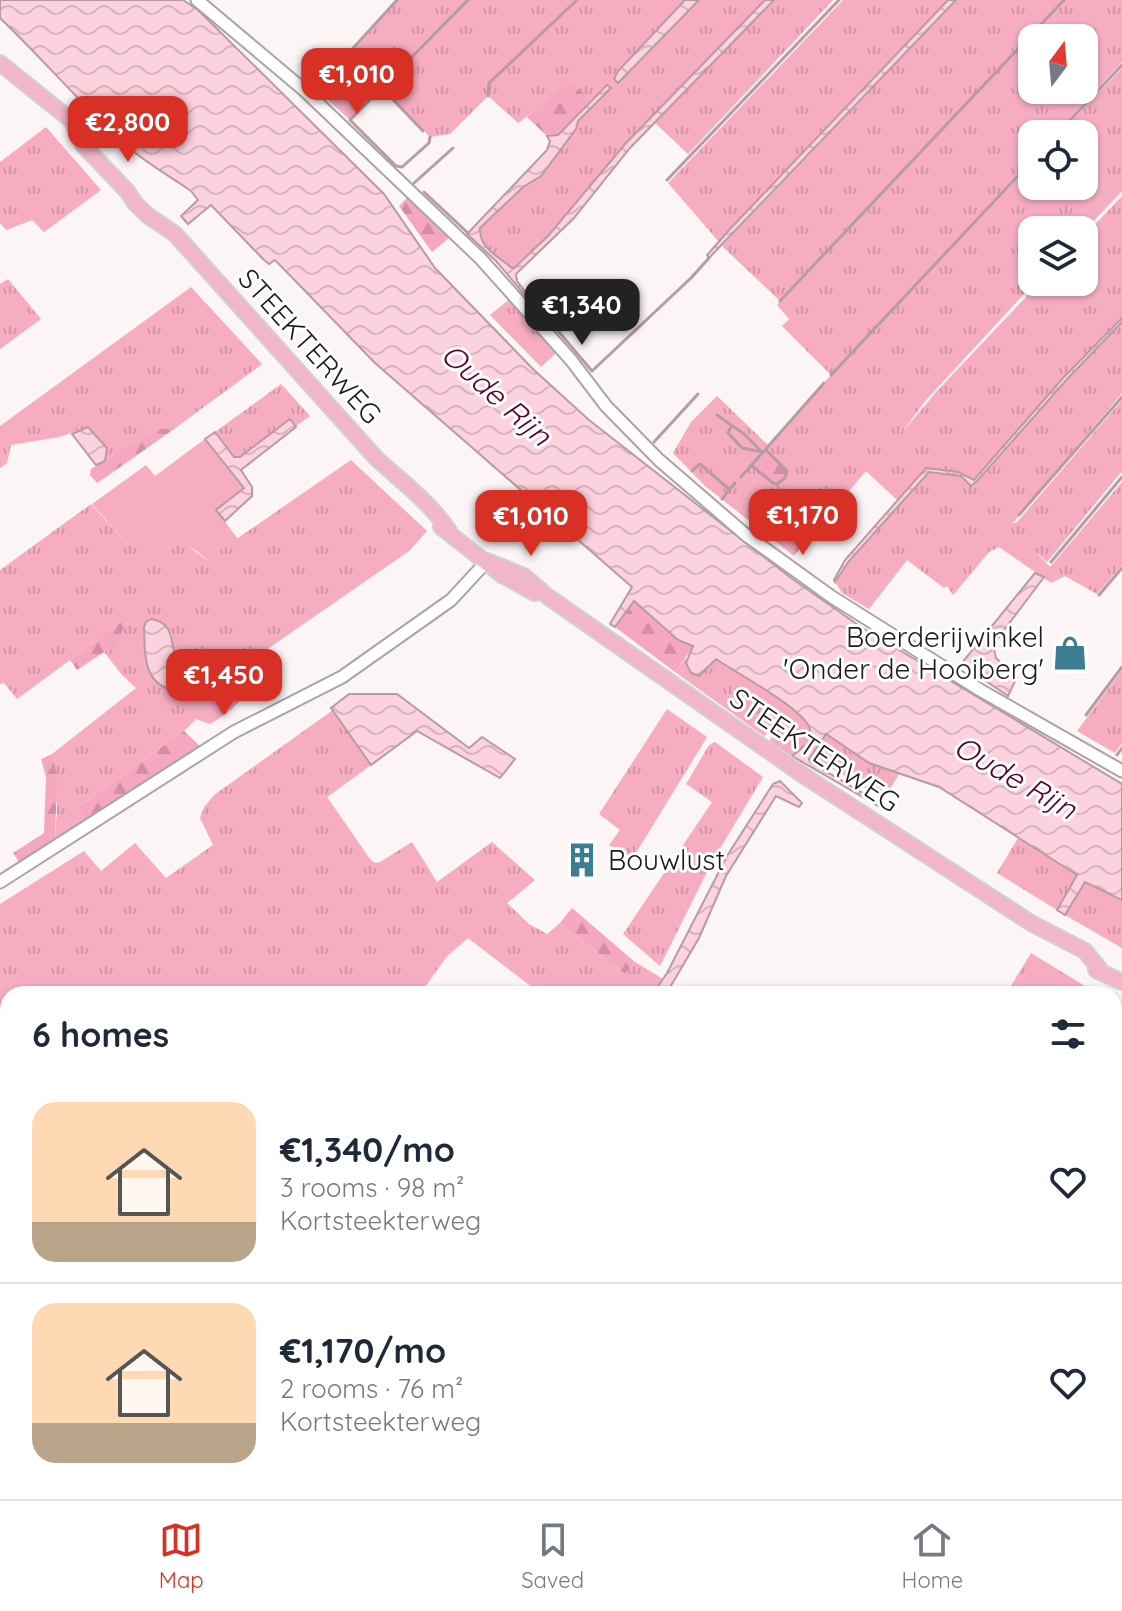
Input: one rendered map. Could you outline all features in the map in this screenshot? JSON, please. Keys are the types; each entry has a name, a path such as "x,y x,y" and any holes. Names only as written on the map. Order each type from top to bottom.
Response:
{"main road":[{"name":"STEEKTERWEG","path":"0,63 72,121 84,146 127,191 158,210 175,234 376,458 410,490 422,497 449,531 516,584 547,596 803,775 1031,923 1085,951 1102,972 1120,983"}],"street":[{"path":"197,0 304,90 481,259 571,360 606,406 659,460 715,510 788,568 832,597 1009,708 1122,771"},
{"path":"0,882 234,732 342,677 451,600 487,561"}],"green space":[{"path":"398,0 685,0 618,71 675,25 699,0 765,0 626,143 548,236 512,268 486,246 480,228 523,187 541,176 576,129 578,121 610,89 607,86 591,100 572,84 518,123 488,96 450,134 430,137 382,88 350,120 318,91"},
{"path":"774,0 833,0 688,154 655,123"},
{"path":"843,0 948,0 719,242 668,183"},
{"path":"956,0 1122,0 1122,62 1098,88 1098,24 1018,24 1018,104 1083,104 1068,120 1018,120 1018,174 921,279 1018,178 1018,200 1098,200 1098,120 1072,120 1088,104 1098,104 1098,93 1122,68 1122,191 1098,216 1018,216 1018,296 1022,296 926,400 900,435 1027,296 1098,296 1098,221 1122,196 1122,318 1063,378 974,480 958,472 926,468 897,500 866,471 794,556 705,486 673,453 691,422 717,396 768,445 831,375 782,326 789,319 777,305 780,301 722,246"},
{"path":"572,83 591,100 558,135 547,136 527,117 566,84"},
{"path":"46,127 101,190 44,232 32,220 6,230 0,223 0,162"},
{"path":"409,196 451,236 432,252 399,206"},
{"path":"8,279 41,319 0,349 0,284"},
{"path":"191,287 262,364 174,429 160,429 105,461 107,448 88,427 59,437 11,445 7,463 0,468 0,426"},
{"path":"511,298 557,352 541,367 490,315"},
{"path":"1122,322 1122,393 1012,524 1017,522 1122,400 1122,471 1047,562 1035,551 1050,567 1122,482 1122,565 1097,594 1065,576 1051,583 999,547 989,552 953,595 947,586 944,588 907,560 869,609 842,593 835,582 849,561 922,478 929,472 961,476 971,485 977,481"},
{"path":"281,384 310,416 296,426 290,419 240,457 234,457 215,432"},
{"path":"160,429 174,429 97,483 90,475 91,469"},
{"path":"205,439 244,488 216,510 238,539 206,560 182,542 165,555 144,531 126,543 92,504 146,465 155,476"},
{"path":"765,449 787,471 785,478 777,484 751,465"},
{"path":"351,460 427,531 409,551 237,670 250,692 210,724 196,719 184,731 77,808 85,820 55,840 57,808 52,754 136,688 104,652 118,646 124,620 17,699 4,683 0,684 0,570 91,504 126,543 144,531 185,543 206,560","holes":["171,632 176,658 195,678 172,692 149,674"]},
{"path":"634,601 693,647 675,672 615,627"},
{"path":"125,619 118,647 104,652 77,670 70,660"},
{"path":"686,658 686,663 703,672 716,658 778,698 809,726 809,742 792,756 769,742 773,734 768,732 764,736 675,672"},
{"path":"1122,670 1122,743 1115,753 1077,731"},
{"path":"667,709 707,737 631,861 609,845 620,830 599,814"},
{"path":"333,710 371,765 327,797 370,859 380,862 412,842 437,882 492,842 535,880 507,903 529,924 547,934 560,923 625,974 635,962 663,979 658,986 531,986 468,938 447,956 426,986 0,986 0,904 84,851 101,871 135,843 166,878 213,845 200,818 214,795"},
{"path":"184,731 202,748 85,820 77,808"},
{"path":"826,734 869,763 899,774 884,799 826,765 809,759"},
{"path":"715,742 763,777 713,860 660,966 623,934 712,802 686,784 709,745"},
{"path":"52,754 57,775 55,840 19,862 13,853 44,833 46,777 41,759"},
{"path":"1019,836 1077,875 1057,910 997,873"},
{"path":"1085,882 1122,900 1122,948 1065,915"},
{"path":"572,908 635,962 625,974 560,923"},
{"path":"1031,953 1085,986 1011,986"}],"water":[{"name":"Oude Rijn","path":"0,0 183,0 198,10 384,194 435,268 534,370 589,420 791,578 861,627 1122,784 1122,900 1085,882 1065,915 1057,910 1077,875 939,787 869,763 826,734 810,762 880,803 878,806 792,756 809,742 810,728 778,698 716,659 699,676 691,673 686,663 693,646 678,640 634,601 615,627 610,624 632,587 375,363 275,260 269,264 264,260 211,205 188,224 181,216 198,200 191,191 137,155 105,126 0,18"},
{"path":"685,0 699,0 618,83 614,79 618,71"},
{"path":"765,0 774,0 630,148 574,218 516,274 529,300 496,261 467,234 547,150 550,141 547,136 558,135 607,85 611,88 578,121 576,129 541,176 523,187 480,228 486,246 512,268 515,267 548,236 626,143"},
{"path":"948,0 956,0 709,258 707,255 729,230"},
{"path":"1122,318 1122,322 977,481 971,486 961,476 929,472 849,561 835,582 845,560 926,468 958,472 974,480 1063,378"},
{"path":"290,419 296,427 241,470 252,487 252,496 225,521 216,510 244,488 205,439 215,432 234,457 240,457"},
{"path":"88,427 107,448 105,461 96,465 72,434"},
{"path":"1035,573 1044,577 993,645 996,658 1017,677 1008,696 961,664"},
{"path":"151,619 168,629 178,662 195,678 194,683 182,693 160,685 149,670 144,627"},
{"path":"349,694 397,694 469,748 482,737 515,759 500,778 417,731 371,765 331,708"},
{"path":"780,781 802,803 799,807 776,796 726,876 699,938 671,986 658,986 727,856 773,784"}],"waterway":[{"path":"316,89 397,0"},
{"path":"430,137 429,143 402,167 396,166 350,120 468,0"},
{"path":"488,96 489,83 577,0"},
{"path":"667,180 839,0"},
{"path":"780,301 1064,0"},
{"path":"1070,120 1122,65"},
{"path":"382,88 423,131"},
{"path":"414,183 453,148"},
{"path":"831,375 1018,176"},
{"path":"424,192 468,233"},
{"path":"531,299 592,371 709,258"},
{"path":"741,477 824,383"},
{"path":"654,442 698,394"},
{"path":"1019,515 1122,397"},
{"path":"717,415 744,434 762,452"},
{"path":"731,427 728,433 742,448 762,452"},
{"path":"751,465 773,483 777,484 785,478 787,471 766,450"},
{"path":"692,471 700,464 730,490"},
{"path":"1051,562 1122,477"},
{"path":"722,499 735,483"},
{"path":"1099,595 1122,568"},
{"path":"1086,715 1122,667"},
{"path":"1117,755 1122,748"}],"place":[{"name":"Boerderijwinkel 'Onder de Hooiberg'","path":"1070,653"},
{"name":"Bouwlust","path":"582,860"}]}
